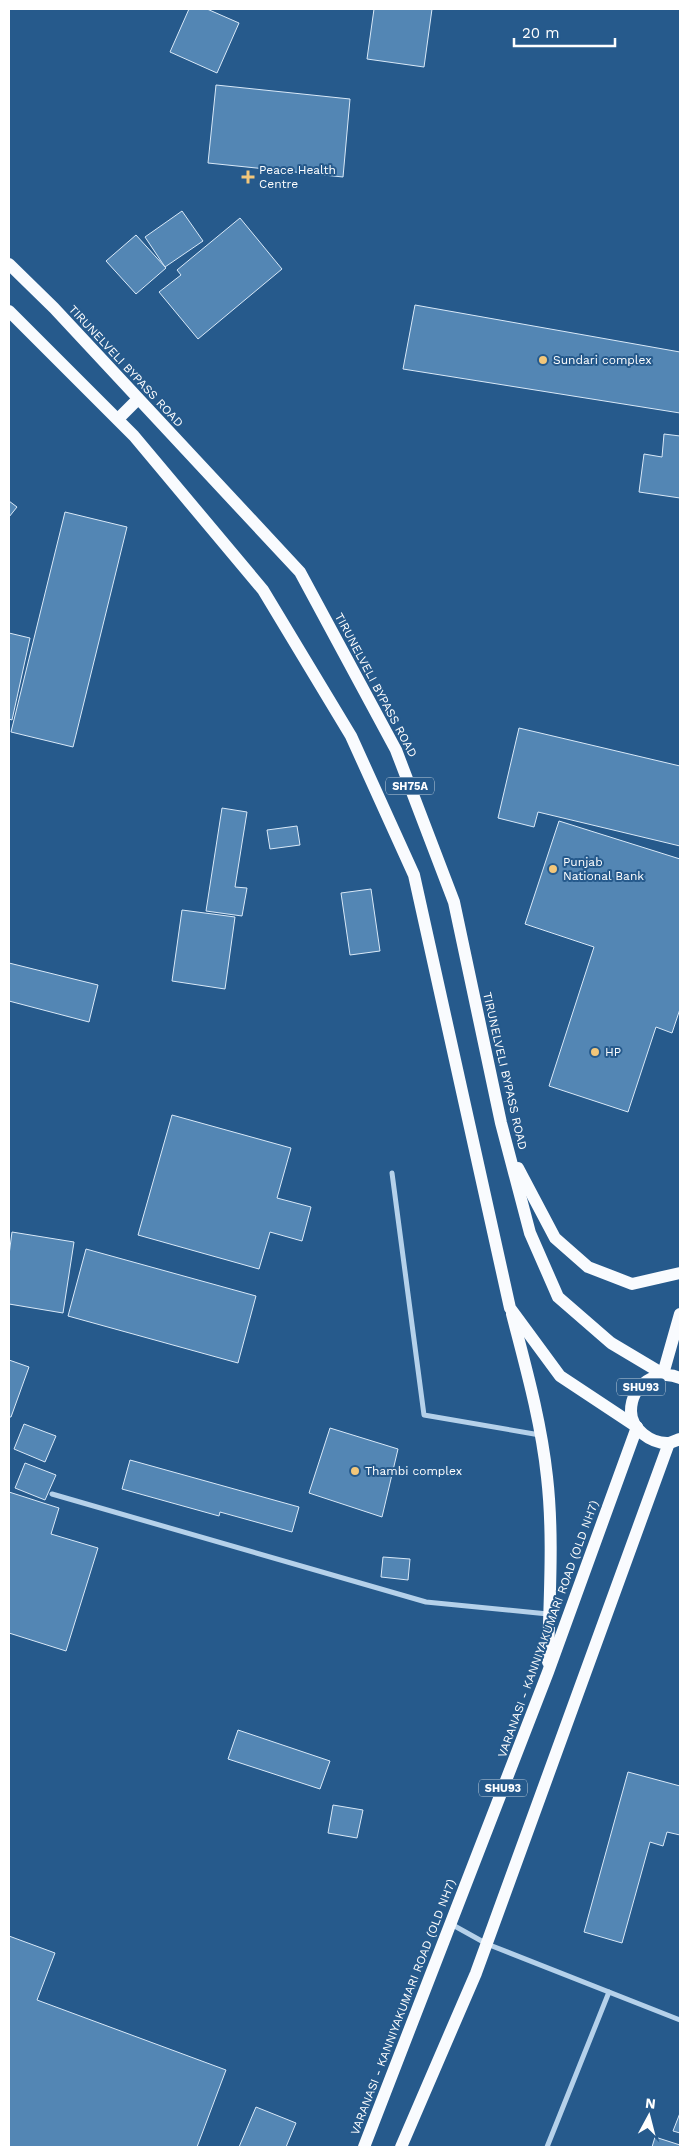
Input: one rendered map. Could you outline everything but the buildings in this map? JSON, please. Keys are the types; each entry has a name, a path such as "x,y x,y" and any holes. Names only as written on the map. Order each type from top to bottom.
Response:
{"main road":[{"name":"TIRUNELVELI BYPASS ROAD","path":"9,264 54,308 300,572 396,750 454,902 508,1148 530,1233 558,1297 611,1343 663,1374"},
{"name":"SH75A","path":"9,311 134,436 263,590 351,736 414,875 510,1308 560,1376 637,1428"},
{"path":"118,419 138,399"},
{"path":"508,1148 555,1238 588,1268 632,1284 680,1273"},
{"path":"510,1308 536,1409 547,1477 551,1545 548,1672"},
{"name":"SHU93","path":"663,1374 680,1314"},
{"name":"SHU93","path":"402,2147 487,1944 675,1441 651,1439 637,1428 631,1411 636,1391 649,1378 663,1374 680,1378"},
{"name":"VARANASI - KANNIYAKUMARI ROAD (OLD NH7)","path":"364,2147 548,1672 637,1428"}],"street":[{"path":"392,1173 424,1415 540,1435"},
{"path":"52,1494 426,1602 549,1614"},
{"path":"451,1923 487,1944 680,2020"},
{"path":"547,2147 609,1992"}],"place":[{"name":"Peace Health Centre","path":"248,177"},
{"name":"Sundari complex","path":"543,360"},
{"name":"Punjab National Bank","path":"553,869"},
{"name":"HP","path":"595,1052"},
{"name":"Thambi complex","path":"355,1471"}]}
